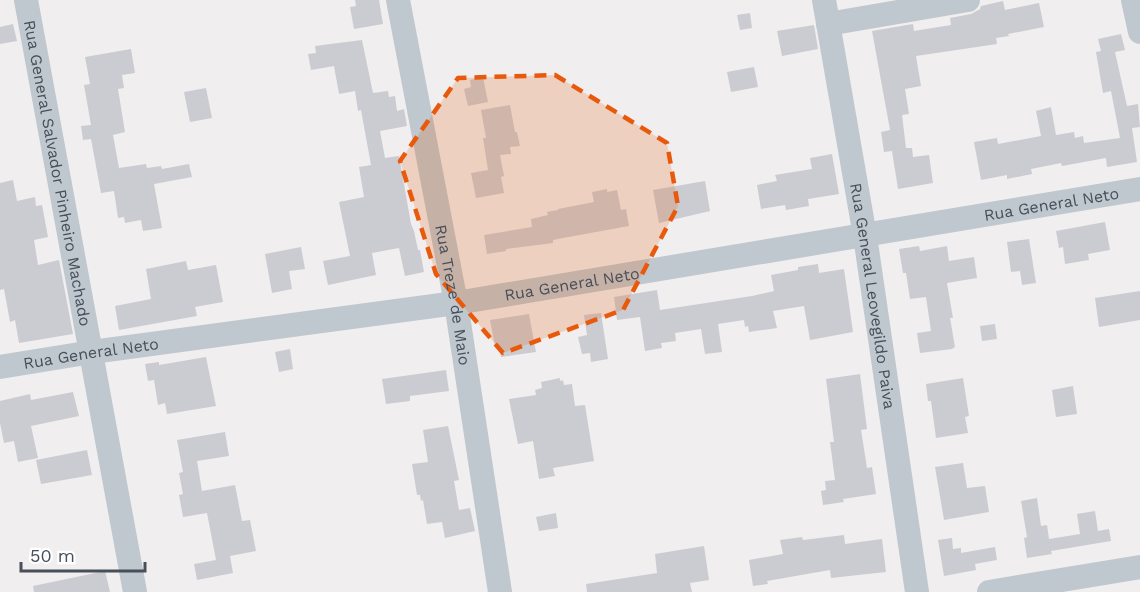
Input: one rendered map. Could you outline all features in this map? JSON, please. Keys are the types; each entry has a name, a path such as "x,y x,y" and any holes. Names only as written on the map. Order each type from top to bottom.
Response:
{"street":[{"name":"Rua General Salvador Pinheiro Machado","path":"26,0 135,592"},
{"name":"Rua Treze de Maio","path":"398,0 456,303 500,592"},
{"path":"826,12 968,0"},
{"path":"1133,0 1140,32"},
{"name":"Rua General Leovegildo Paiva","path":"826,12 865,236 917,592"},
{"name":"Rua General Neto","path":"0,367 92,352 456,303 1140,189"},
{"path":"989,592 1140,567"}],"highlighted area":[{"path":"555,75 667,143 678,206 623,310 503,353 436,274 400,161 458,78"}],"building":[{"path":"355,0 379,0 383,24 354,29 350,7 356,6"},
{"path":"1003,1 1005,10 1039,3 1044,27 996,38 997,44 916,56 921,86 905,89 909,114 902,115 906,148 912,148 913,157 929,155 933,183 898,189 892,151 884,152 881,132 890,130 872,31 913,24 914,31 951,25 950,18 971,14 981,6"},
{"path":"750,13 752,28 740,30 737,15"},
{"path":"13,24 17,41 0,44 0,27"},
{"path":"814,25 818,49 782,56 777,31"},
{"path":"1121,34 1125,50 1115,52 1127,106 1138,104 1140,127 1132,128 1137,162 1107,167 1106,158 1062,166 1061,163 1031,169 1032,174 1007,179 1007,175 981,180 974,142 997,138 998,144 1041,136 1036,111 1051,107 1056,135 1074,132 1075,138 1083,136 1084,143 1120,138 1111,91 1103,93 1096,52 1101,51 1098,39"},
{"path":"362,40 373,93 388,91 389,97 395,96 397,111 404,109 407,126 380,131 385,158 399,156 411,224 418,250 420,250 424,272 405,276 399,248 372,253 376,275 328,285 323,261 350,256 339,202 364,197 359,167 371,165 361,110 358,111 355,91 339,94 334,66 311,70 308,54 316,53 315,46"},
{"path":"131,49 135,73 122,75 124,88 118,89 125,132 113,135 119,168 146,164 147,168 161,166 162,169 189,164 192,177 154,184 162,228 143,231 141,220 125,223 124,217 118,218 114,191 101,193 91,139 83,140 81,126 91,125 84,85 90,84 85,57"},
{"path":"754,67 758,87 731,92 727,72"},
{"path":"483,77 488,102 468,106 464,89 471,87 470,80"},
{"path":"206,88 212,118 190,122 184,92"},
{"path":"510,105 520,146 510,147 511,154 500,155 504,193 476,198 471,173 488,170 481,110"},
{"path":"832,154 839,194 808,199 809,206 786,210 785,205 761,209 757,185 777,181 775,175 812,169 810,158"},
{"path":"13,180 17,201 35,197 36,206 42,205 48,237 34,240 38,265 59,260 73,334 19,343 15,320 10,322 4,289 0,290 0,183"},
{"path":"705,181 710,211 659,223 653,190"},
{"path":"607,189 607,192 617,190 621,210 626,209 629,226 553,240 553,243 506,249 506,251 487,254 484,235 532,227 531,219 548,215 547,212 558,209 594,202 592,192"},
{"path":"1105,222 1110,250 1088,254 1089,260 1065,264 1063,247 1059,248 1056,231"},
{"path":"1029,239 1036,283 1022,285 1020,271 1011,272 1007,242"},
{"path":"919,246 920,251 947,246 949,261 974,257 977,278 947,283 953,318 950,318 955,347 952,349 920,353 917,333 931,331 926,297 910,299 899,249"},
{"path":"301,247 305,269 289,271 292,289 272,293 265,254"},
{"path":"186,261 188,270 216,265 223,302 195,307 197,316 119,330 115,306 151,299 146,269"},
{"path":"818,264 819,273 844,269 853,332 810,340 804,306 773,311 777,328 749,332 744,320 718,324 722,352 705,354 701,329 675,333 676,341 661,343 662,348 645,351 640,317 617,320 614,297 657,290 660,310 752,296 774,291 771,275"},
{"path":"1140,291 1140,320 1099,327 1095,298"},
{"path":"601,313 608,359 591,362 590,353 582,354 578,337 587,335 584,315"},
{"path":"529,314 536,352 501,357 499,345 495,346 490,320"},
{"path":"995,324 997,339 982,341 980,326"},
{"path":"290,349 293,369 279,372 275,352"},
{"path":"206,357 216,406 167,414 165,403 158,405 154,380 148,381 145,364 159,362 159,365"},
{"path":"446,370 449,391 410,396 410,401 386,404 382,379"},
{"path":"860,374 867,429 861,430 867,468 872,467 876,494 843,499 844,502 823,505 821,491 826,490 825,481 835,480 830,442 834,442 826,379"},
{"path":"560,378 564,385 572,384 575,406 585,405 594,461 553,468 555,476 539,479 533,441 518,444 509,399 536,395 535,390 542,388 541,382"},
{"path":"963,378 969,416 965,417 968,433 936,438 931,401 928,401 926,384"},
{"path":"1073,386 1077,414 1056,417 1052,390"},
{"path":"73,392 79,416 31,426 38,458 18,462 14,441 4,443 0,423 0,401 30,394 31,400"},
{"path":"448,426 459,480 454,481 459,510 470,508 475,531 445,538 442,522 427,524 423,500 421,501 420,495 417,495 412,464 428,462 423,430"},
{"path":"225,432 229,456 197,461 202,491 235,485 242,521 250,520 256,551 230,556 233,573 197,580 194,564 216,560 207,513 183,517 179,495 183,494 179,473 183,472 177,440"},
{"path":"87,450 92,475 41,484 36,460"},
{"path":"963,463 967,488 985,486 989,512 944,520 935,467"},
{"path":"1037,498 1041,526 1047,525 1049,539 1080,534 1077,514 1095,511 1098,531 1109,529 1111,541 1051,551 1052,554 1027,558 1024,538 1027,537 1021,501"},
{"path":"556,513 558,528 539,531 536,517"},
{"path":"844,535 845,544 882,539 886,572 831,578 830,570 767,581 768,584 753,586 749,560 783,554 780,540"},
{"path":"952,538 953,549 961,548 961,553 995,547 997,560 975,564 976,570 944,576 938,540"},
{"path":"704,546 709,580 690,583 692,592 587,592 586,584 657,573 655,554"},
{"path":"105,571 110,592 34,592 33,586"}]}
